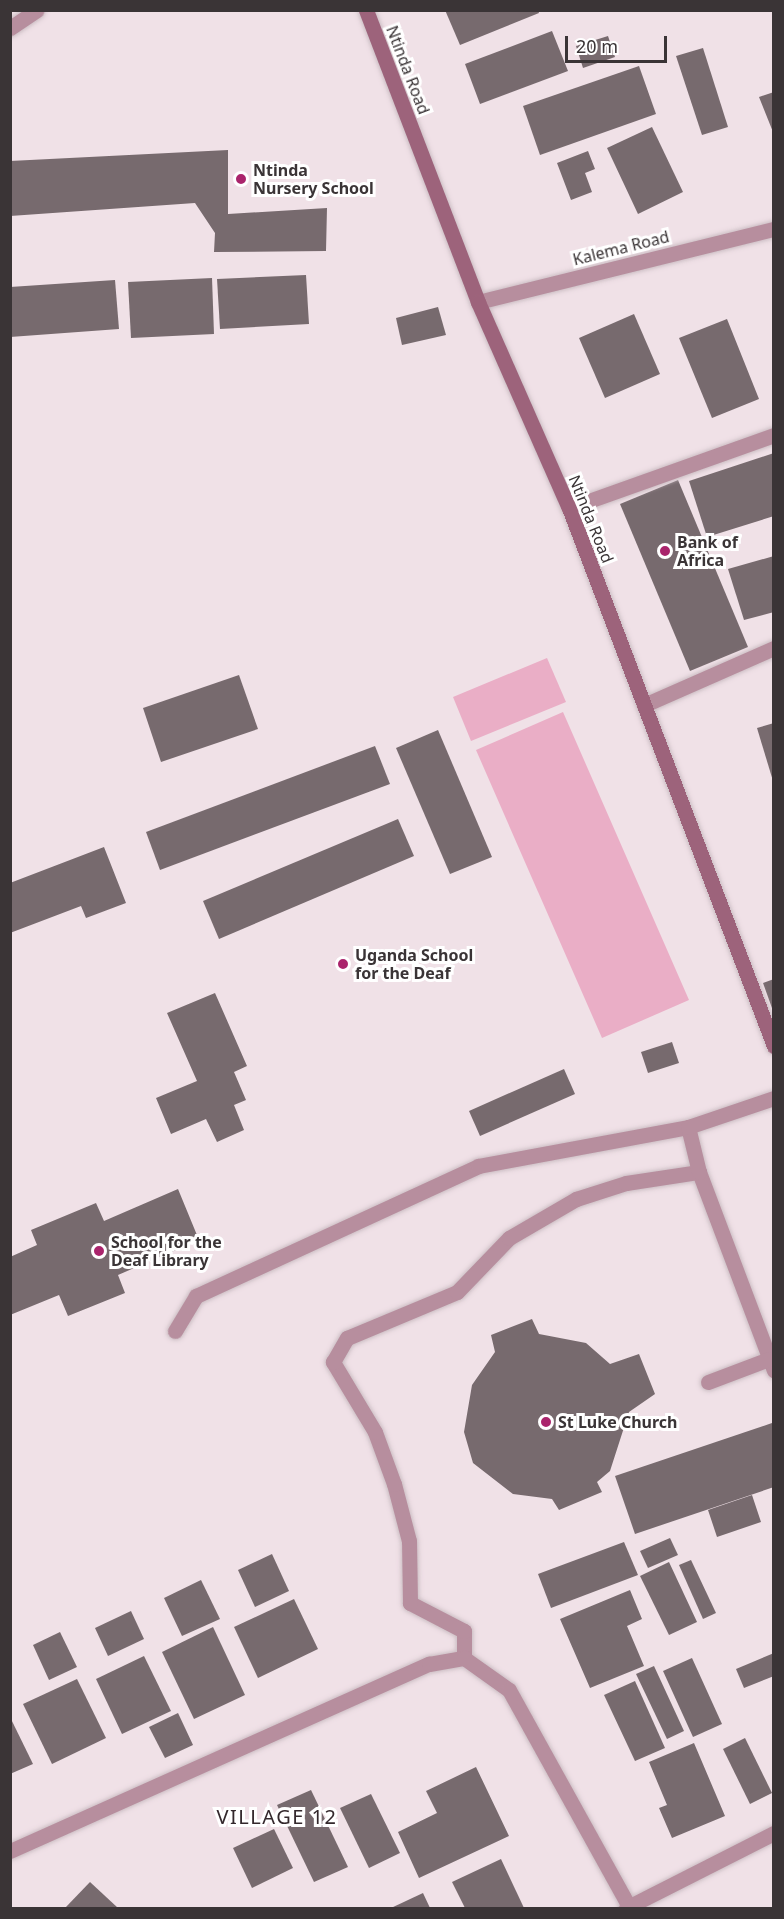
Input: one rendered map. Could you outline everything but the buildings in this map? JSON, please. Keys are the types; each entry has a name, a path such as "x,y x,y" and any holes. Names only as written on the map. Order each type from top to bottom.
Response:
{"main road":[{"name":"Ntinda Road","path":"366,10 478,302 569,508 774,1046"}],"street":[{"path":"10,28 37,10"},
{"name":"Kalema Road","path":"478,302 774,229"},
{"path":"569,508 774,435"},
{"path":"644,705 774,648"},
{"path":"176,1331 196,1296 478,1166 688,1126 774,1098"},
{"path":"688,1126 699,1172 771,1365 708,1383"},
{"path":"464,1658 464,1631 410,1603 409,1541 394,1484 375,1432 333,1362 347,1338 457,1292 509,1238 576,1198 626,1183 699,1172"},
{"path":"10,1851 429,1664 464,1658 509,1690 628,1908 774,1833"}],"shaded area":[{"path":"547,658 566,702 471,741 453,697"},
{"path":"563,712 689,1000 602,1038 476,750"}],"place":[{"name":"Ntinda Nursery School","path":"241,179"},
{"name":"Bank of Africa","path":"665,551"},
{"name":"Uganda School for the Deaf","path":"343,964"},
{"name":"School for the Deaf Library","path":"99,1251"},
{"name":"St Luke Church","path":"546,1422"}],"district":[{"name":"VILLAGE 12","path":"277,1816"}]}
